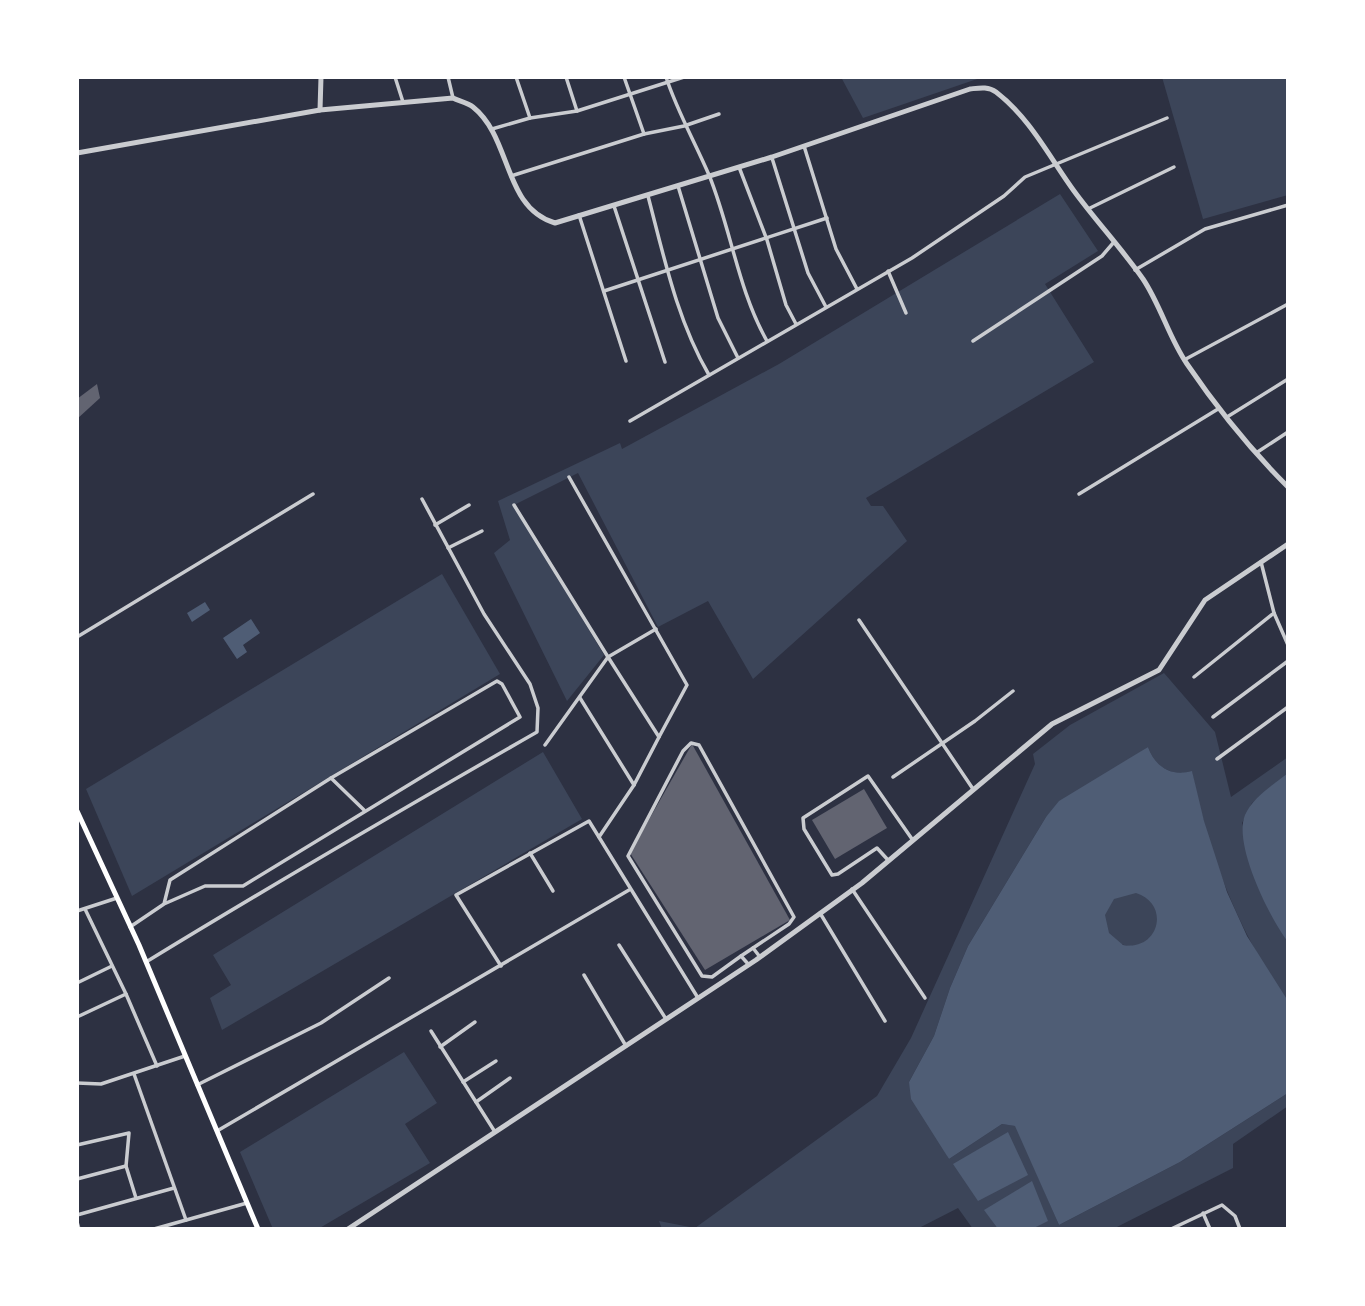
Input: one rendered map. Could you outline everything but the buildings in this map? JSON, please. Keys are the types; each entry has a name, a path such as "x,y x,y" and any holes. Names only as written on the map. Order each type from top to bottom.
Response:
{"main road":[{"path":"77,811 146,962 258,1229"}],"street":[{"path":"320,110 321,77"},
{"path":"395,77 402,102"},
{"path":"448,77 453,98"},
{"path":"516,77 530,118"},
{"path":"566,77 577,111"},
{"path":"624,77 644,134"},
{"path":"666,77 684,126 708,174 750,304 767,341"},
{"path":"492,129 530,118 577,111 684,77"},
{"path":"77,153 320,110 453,98 472,107 492,129 518,194 537,218 555,223 708,174 772,157 970,89 986,88 995,91 1020,116 1135,270 1184,360 1218,409 1254,454 1288,487"},
{"path":"511,176 644,134 684,126 719,114"},
{"path":"630,421 888,271 975,217 1025,177 1167,118"},
{"path":"804,146 836,249 857,289"},
{"path":"772,157 808,273 826,307"},
{"path":"739,166 766,240 779,287 796,324"},
{"path":"1088,209 1174,167"},
{"path":"677,184 718,318 738,358"},
{"path":"647,194 690,339 709,375"},
{"path":"613,204 665,362"},
{"path":"1135,270 1205,229 1288,205"},
{"path":"579,215 626,361"},
{"path":"604,291 735,251 827,218"},
{"path":"973,341 1102,256 1114,242"},
{"path":"888,271 906,313"},
{"path":"1184,360 1288,304"},
{"path":"1227,417 1288,379"},
{"path":"1079,494 1218,409"},
{"path":"1254,454 1288,432"},
{"path":"569,477 687,685 634,785 598,837"},
{"path":"77,637 313,494"},
{"path":"146,962 305,865 341,847 537,732 538,708 530,684 484,614 422,499"},
{"path":"435,525 469,505"},
{"path":"514,505 659,737"},
{"path":"448,548 482,531"},
{"path":"348,1229 749,965 852,890 1052,724 1159,670 1205,600 1288,544"},
{"path":"1261,560 1274,613 1288,645"},
{"path":"1194,677 1274,613"},
{"path":"859,620 973,789"},
{"path":"545,745 608,657 656,629"},
{"path":"1213,717 1288,661"},
{"path":"130,927 164,904 205,886 243,886 520,716 500,682 497,681 331,778 170,880 164,904"},
{"path":"893,777 1013,691"},
{"path":"580,698 634,785"},
{"path":"1217,759 1288,707"},
{"path":"691,743 699,745 794,917 789,925 741,956 712,977 702,976 628,856 683,751 691,743"},
{"path":"888,860 877,848 838,874 832,875 804,829 803,818 868,776 912,839"},
{"path":"331,778 364,810"},
{"path":"501,966 456,895 589,821 629,890 698,998"},
{"path":"530,853 553,891"},
{"path":"217,1130 629,890"},
{"path":"852,890 925,998"},
{"path":"77,911 117,898"},
{"path":"85,909 157,1066"},
{"path":"820,913 885,1021"},
{"path":"619,945 666,1019"},
{"path":"753,947 760,957"},
{"path":"741,956 749,965"},
{"path":"77,983 112,966"},
{"path":"584,975 626,1046"},
{"path":"197,1085 321,1023 389,978"},
{"path":"77,1017 126,994"},
{"path":"440,1047 475,1022"},
{"path":"431,1031 496,1134"},
{"path":"77,1083 100,1084 185,1056"},
{"path":"463,1082 496,1061"},
{"path":"134,1074 186,1220"},
{"path":"476,1102 510,1078"},
{"path":"77,1145 129,1133 126,1166 136,1198"},
{"path":"77,1179 126,1166"},
{"path":"77,1215 174,1188"},
{"path":"154,1229 247,1203"},
{"path":"1171,1229 1222,1205 1235,1216 1240,1229"},
{"path":"1203,1213 1210,1229"},
{"path":"77,1222 79,1229"}],"shaded area":[{"path":"841,77 983,77 863,118"},
{"path":"1162,77 1288,77 1288,195 1203,219"},
{"path":"1060,194 1098,251 1045,284 1094,362 866,498 871,506 883,506 907,541 753,679 708,601 658,627 578,473 514,505 604,655 567,701 494,553 510,540 498,501 620,443 622,449 779,364"},
{"path":"442,574 500,674 132,896 86,789"},
{"path":"205,602 210,610 192,622 187,613"},
{"path":"251,619 260,633 243,645 247,652 237,659 223,638"},
{"path":"1164,673 1215,732 1231,797 1288,757 1288,773 1252,803 1242,823 1266,903 1288,942 1288,1001 1251,942 1229,895 1211,847 1192,772 1178,773 1165,769 1155,760 1148,747 1046,817 968,946 934,1036 909,1082 949,1159 1002,1124 1016,1126 1059,1225 1180,1162 1288,1093 1288,1106 1233,1144 1233,1168 1113,1229 1032,1229 1047,1220 985,1210 998,1229 973,1229 958,1208 917,1229 662,1229 659,1221 695,1228 877,1096 911,1038 1035,764 1033,754 1070,725"},
{"path":"1148,747 1155,760 1165,769 1178,773 1192,771 1204,821 1227,892 1247,936 1288,1001 1288,1093 1180,1162 1059,1225 1015,1126 1002,1124 949,1159 911,1099 909,1082 934,1036 968,946 1046,817 1059,801","holes":["1136,893 1147,899 1157,916 1152,934 1135,945 1123,945 1109,933 1105,915 1114,899"]},
{"path":"543,752 582,819 222,1030 210,998 231,985 213,955"},
{"path":"1288,773 1288,942 1255,880 1244,844 1243,828 1245,815 1253,803"},
{"path":"1131,892 1150,900 1158,919 1150,938 1131,946 1112,938 1104,919 1112,900"},
{"path":"404,1052 437,1103 405,1124 430,1163 318,1229 273,1229 240,1152"},
{"path":"1008,1132 1028,1175 978,1201 953,1164"},
{"path":"1032,1181 1048,1221 1032,1229 998,1229 984,1210"}]}
